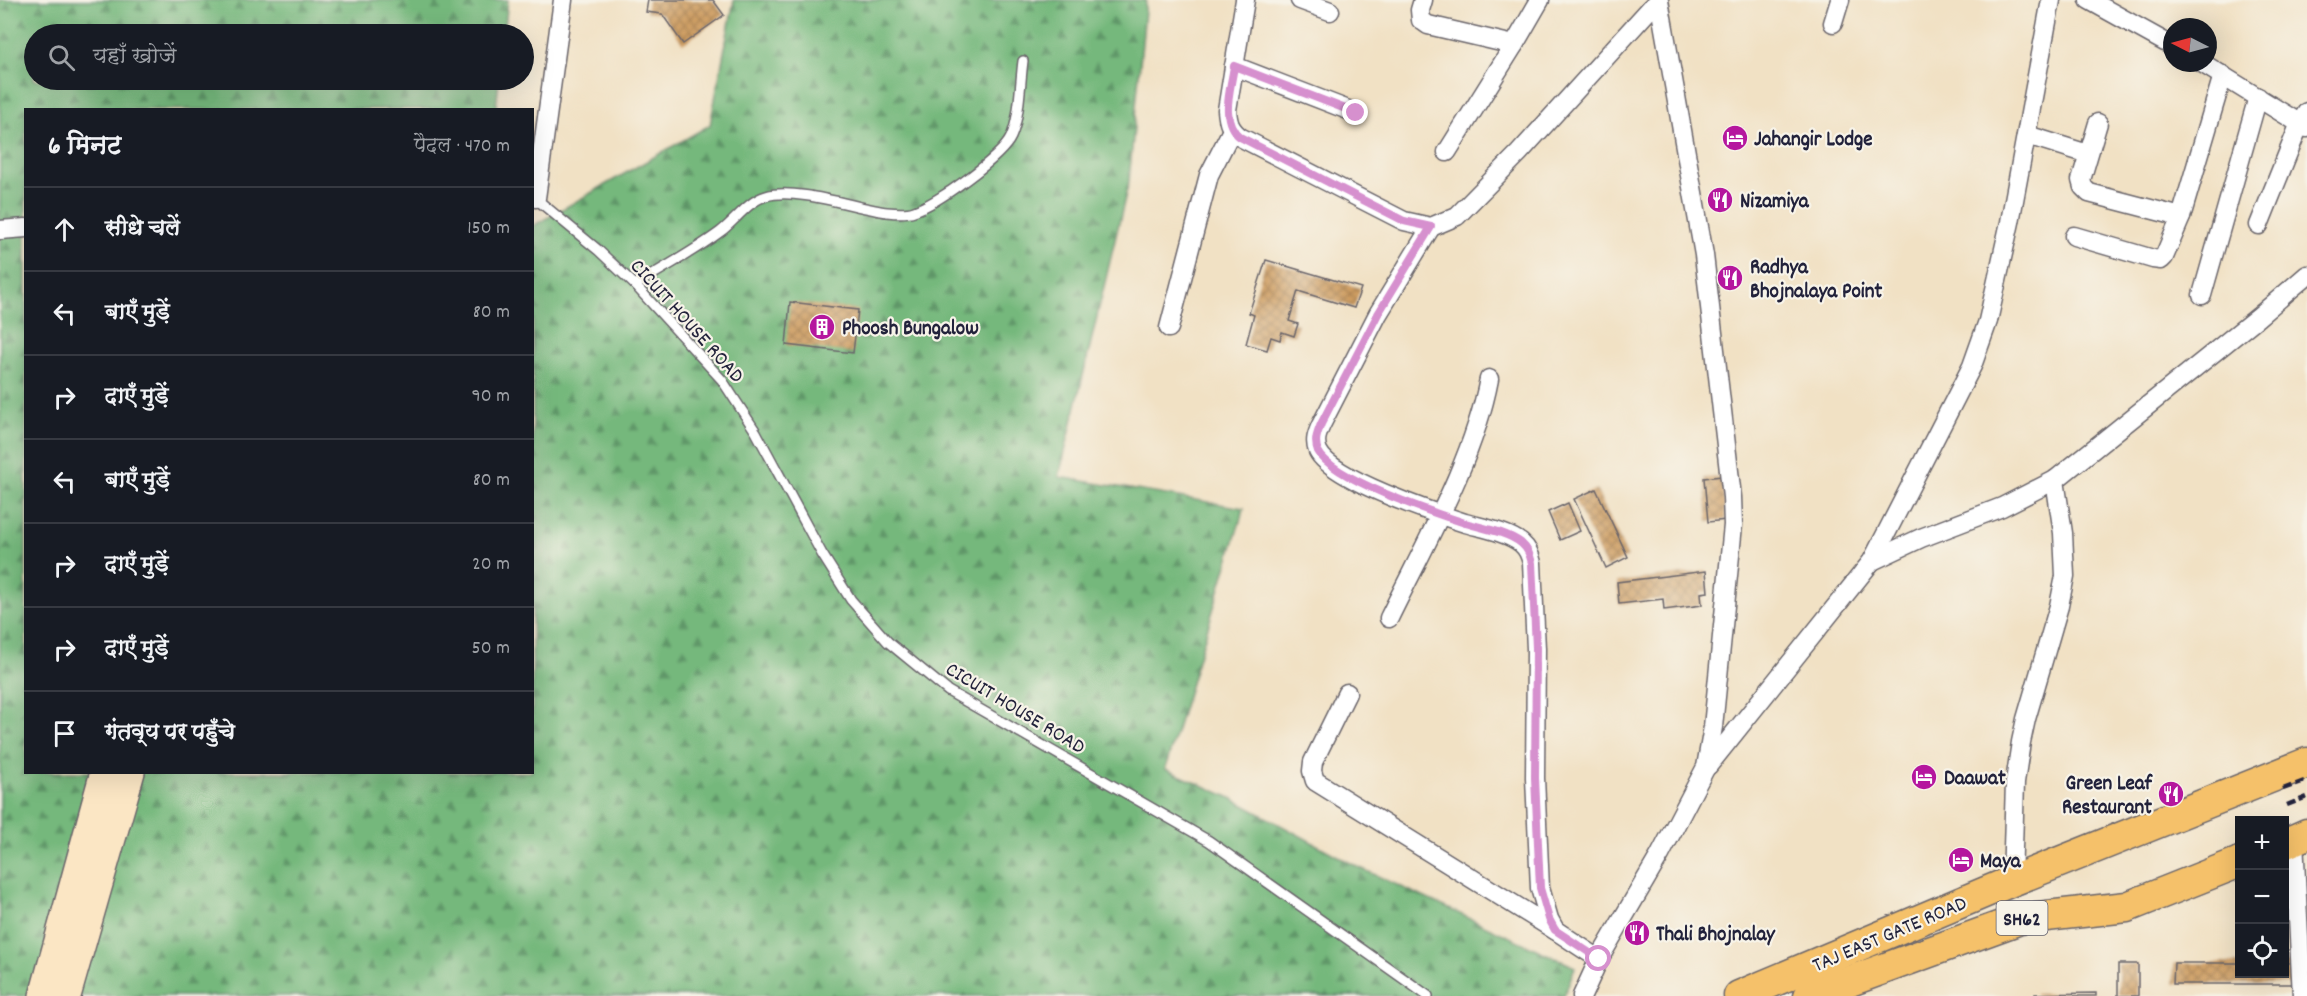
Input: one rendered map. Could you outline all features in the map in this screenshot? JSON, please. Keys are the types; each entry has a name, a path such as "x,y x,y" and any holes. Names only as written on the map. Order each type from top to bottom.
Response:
{"main road":[{"name":"TAJ EAST GATE ROAD","path":"1739,996 2012,881 2307,763"},
{"name":"SH62","path":"1809,996 2019,919 2127,907 2235,864"}],"street":[{"path":"534,198 563,0"},
{"path":"1245,0 1227,110 1228,122 1232,130 1240,137 1404,221 1431,227 1457,216 1658,0"},
{"path":"1300,0 1330,11"},
{"path":"1423,0 1420,10 1421,20 1428,25 1514,45"},
{"path":"1447,152 1540,0"},
{"path":"1658,0 1704,255 1732,497 1730,549 1713,727 1706,767"},
{"path":"1833,23 1840,0"},
{"path":"1582,996 1599,959 1665,846 1706,767 1872,561 1937,435 1982,340 2027,135 2051,0"},
{"path":"2089,0 2163,41"},
{"path":"1234,66 1356,113"},
{"path":"2217,72 2258,97 2305,121 2259,225"},
{"path":"2074,236 2161,260 2168,252 2181,217 2223,75"},
{"path":"2202,295 2258,97"},
{"path":"2098,123 2081,180 2089,194 2181,217"},
{"path":"1168,328 1209,175 1232,130"},
{"path":"2027,135 2088,154"},
{"path":"1431,227 1378,314 1315,439 1318,450 1325,461 1355,479 1439,515 1504,535 1520,542 1528,551 1532,563 1536,648 1535,778 1540,888 1549,919 1555,930"},
{"path":"0,230 24,228"},
{"path":"1872,561 1921,538 2002,507 2055,480 2307,275"},
{"path":"1389,618 1473,438 1484,407 1489,379"},
{"path":"2012,881 2015,782 2021,742 2065,576 2063,533 2055,480"},
{"path":"1347,693 1312,762 1315,781 1599,959"},
{"path":"43,996 103,774"},
{"path":"68,996 130,774"},
{"path":"2295,839 2302,996"}],"lane":[{"path":"635,285 706,241 755,201 766,196 808,196 886,212 901,213 921,208 976,173 1004,148 1011,137 1015,123 1023,61"},
{"name":"CICUIT HOUSE ROAD","path":"534,198 598,250 635,285 722,380 756,432 822,554 851,600 888,642 948,691 1209,841 1428,996"}],"green space":[{"path":"0,0 508,0 505,24 24,24 24,90 498,90 496,108 24,108 24,774 534,774 534,225 710,125 734,0 1146,0 1129,181 1059,477 1244,508 1165,769 1229,797 1356,866 1575,967 1564,996 0,996"}],"building":[{"path":"648,0 713,0 724,15 683,44 662,14 646,12"},
{"path":"1266,260 1361,288 1354,308 1298,291 1289,321 1298,324 1294,336 1282,332 1280,340 1271,337 1267,350 1246,344 1254,315 1249,313"},
{"name":"Phoosh Bungalow","path":"790,302 858,310 853,353 786,345"},
{"path":"1722,476 1726,520 1708,522 1704,478"},
{"path":"1596,489 1628,557 1606,568 1574,499"},
{"path":"1568,503 1580,531 1560,540 1548,512"},
{"path":"1706,571 1708,592 1701,593 1702,605 1664,610 1663,599 1619,604 1617,582"},
{"path":"2174,963 2235,963 2235,978 2289,978 2289,963 2299,963 2298,984 2173,984"},
{"path":"2118,964 2138,964 2138,996 2118,996"},
{"path":"2096,993 2096,996 2035,996 2035,994"}],"railway":[{"path":"2283,789 2307,780"},
{"path":"2287,805 2307,797"}],"place":[{"name":"Jahangir Lodge","path":"1735,138"},
{"name":"Nizamiya","path":"1720,200"},
{"name":"Radhya Bhojnalaya Point","path":"1730,278"},
{"name":"Phoosh Bungalow","path":"822,327"},
{"name":"Daawat","path":"1924,777"},
{"name":"Green Leaf Restaurant","path":"2171,794"},
{"name":"Maya","path":"1961,860"},
{"name":"Thali Bhojnalay","path":"1637,933"}],"route":[{"path":"1356,113 1234,66 1227,110 1228,122 1232,130 1240,137 1404,221 1431,227 1378,314 1315,439 1318,450 1325,461 1355,479 1439,515 1504,535 1520,542 1528,551 1532,563 1536,648 1534,719 1540,888 1549,919 1555,930 1599,959"}]}
